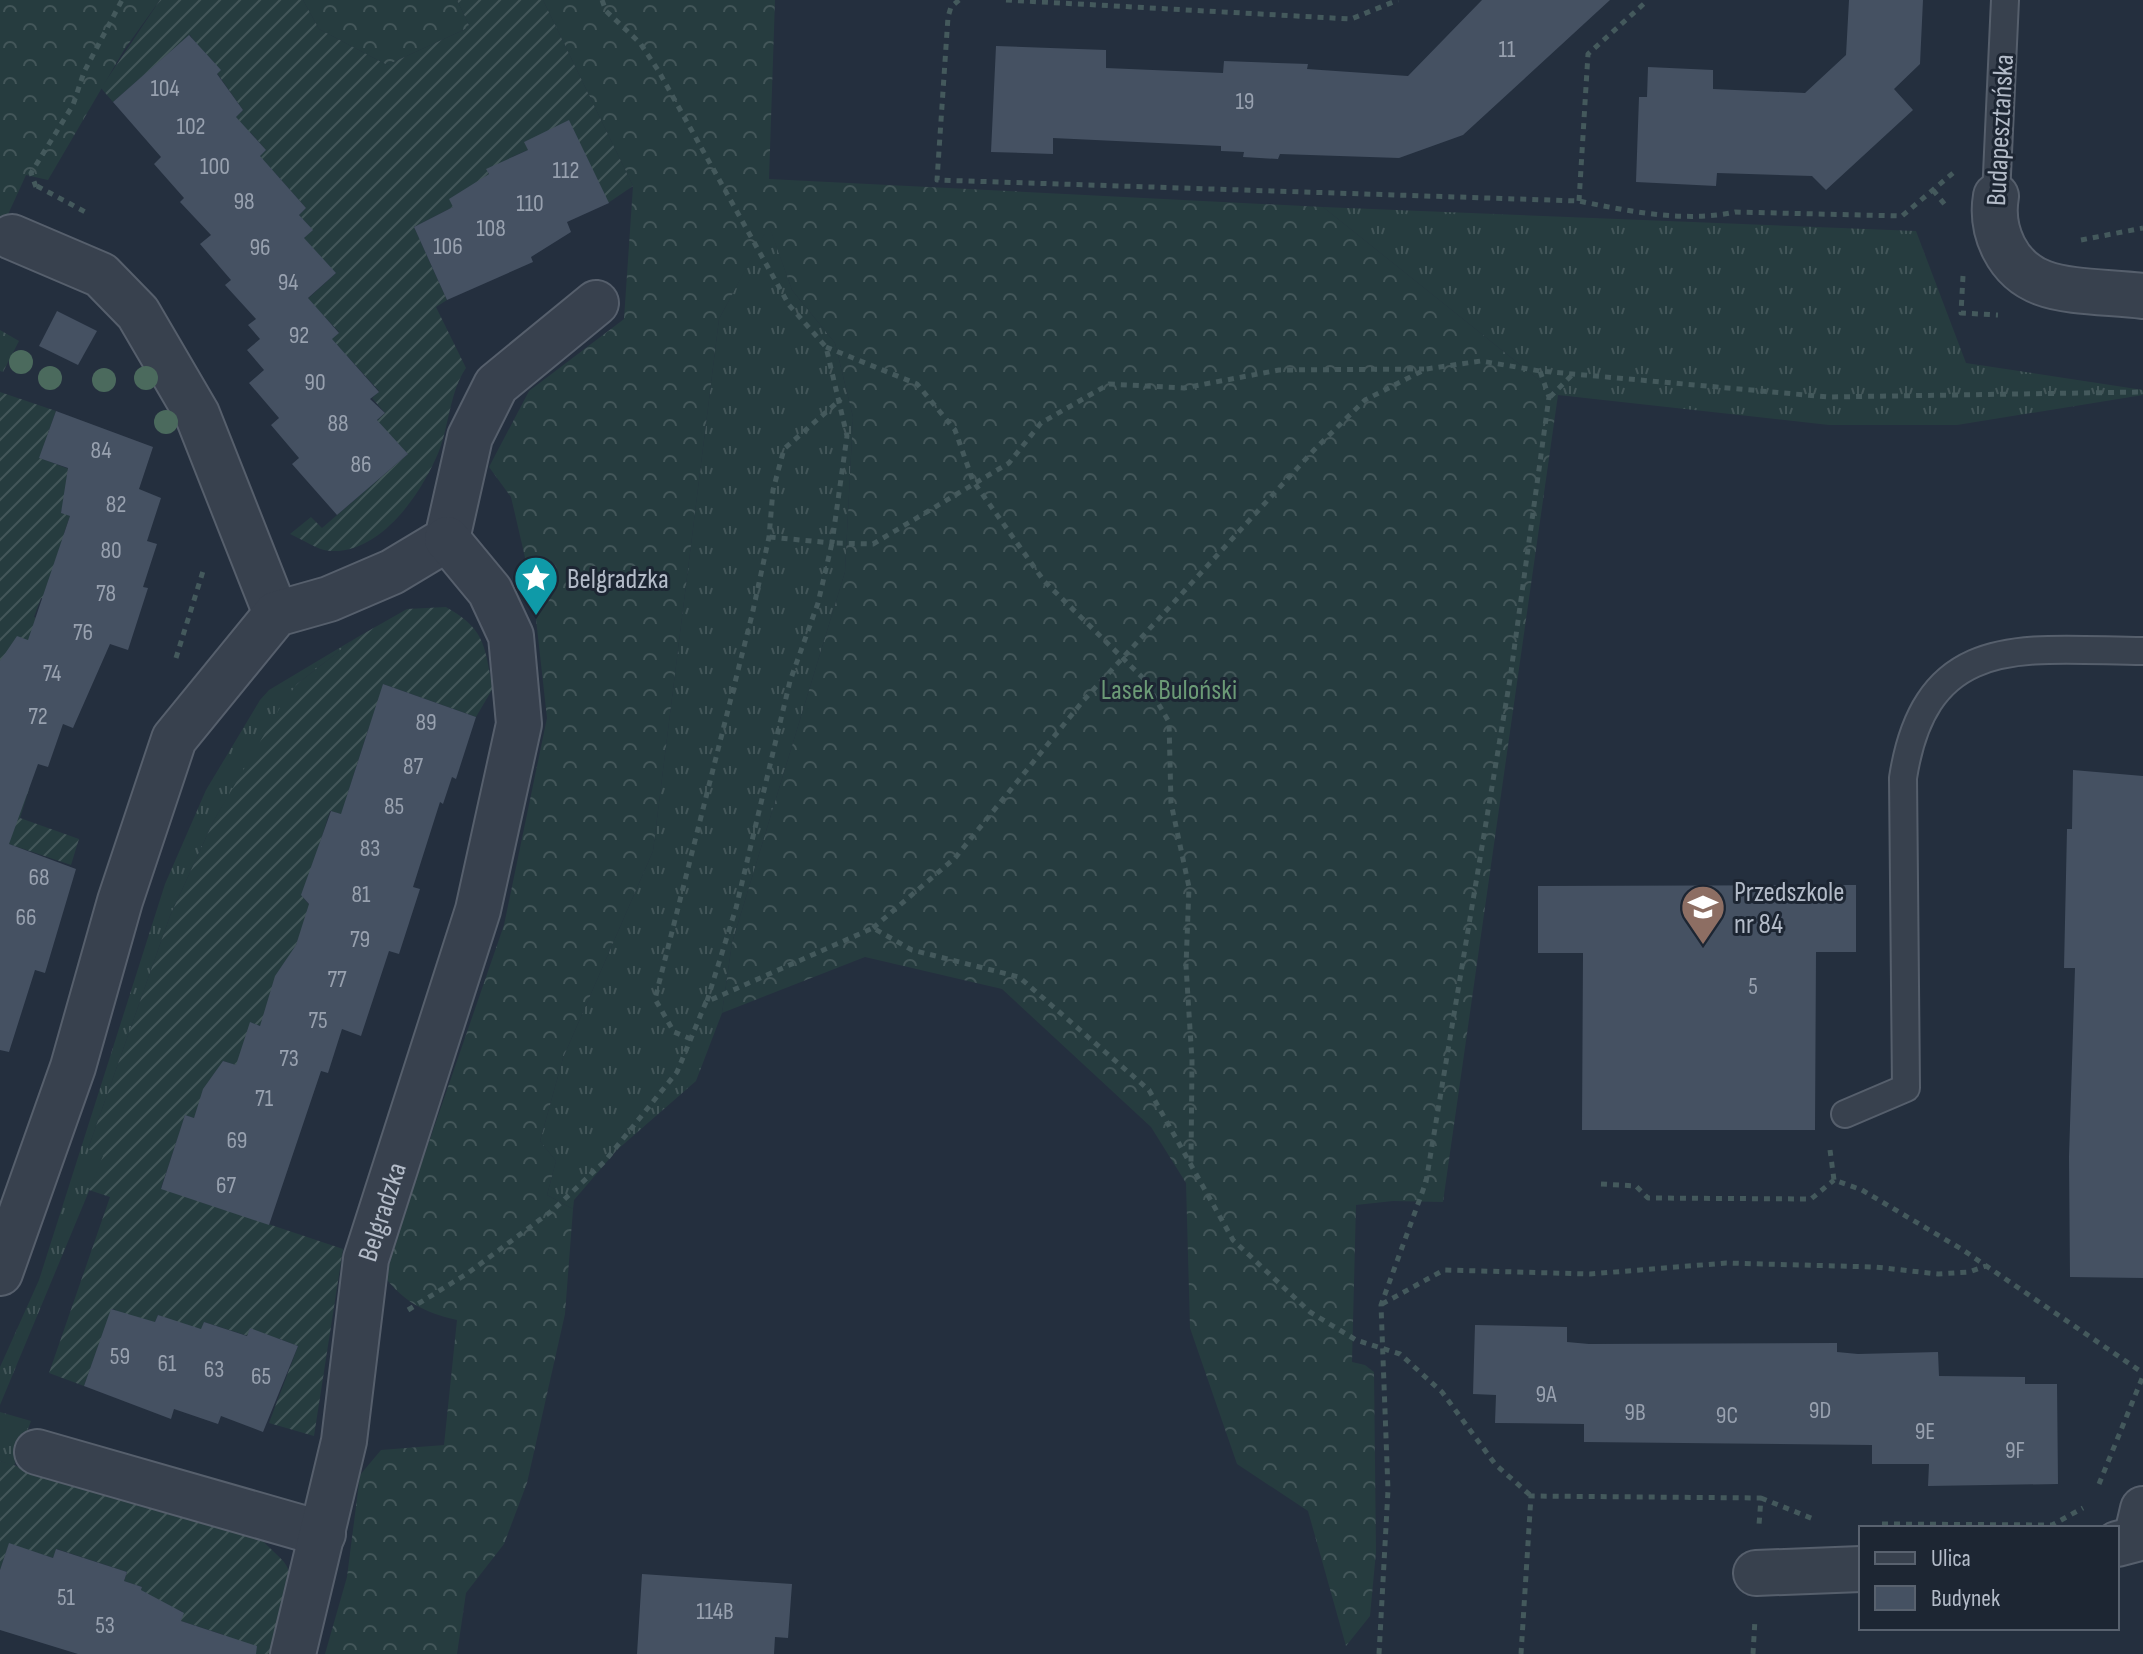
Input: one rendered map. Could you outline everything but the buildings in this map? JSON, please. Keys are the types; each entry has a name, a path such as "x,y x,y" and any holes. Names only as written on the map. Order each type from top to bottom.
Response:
{"street":[{"name":"Budapesztańska","path":"1996,196 1994,226 2008,256 2024,272 2043,284 2143,296"},
{"path":"12,237 101,275 138,313 197,414 276,614"},
{"path":"0,1273 73,1067 120,901 174,739 276,614 329,599 392,572 447,539 470,437 496,385 596,303"},
{"name":"Belgradzka","path":"293,1654 344,1441 366,1259 478,910 519,724 511,636 490,591 447,539"},
{"path":"37,1452 323,1534"},
{"path":"2119,1543 2136,1539 2143,1509"},
{"path":"1756,1573 1859,1569"}],"lane":[{"name":"Budapesztańska","path":"1996,196 2005,0"},
{"path":"1845,1114 1906,1088 1903,778 1909,739 1924,704 1947,678 2000,653 2036,650 2143,651"}],"path":[{"path":"12,237 37,186 31,173 73,105 84,72 122,0"},
{"path":"443,1287 468,1273 553,1210 605,1161 677,1072 706,1002 736,908 790,681 818,603 832,543 847,436 841,399 826,347 789,305 658,70 640,43 606,11 602,0"},
{"path":"959,0 951,7 948,17 937,180 1579,201 1626,211 1717,216 1735,212 1902,216 1999,134"},
{"path":"1006,0 1351,19 1398,0"},
{"path":"1579,201 1588,54 1648,0"},
{"path":"1933,190 1946,206"},
{"path":"2076,241 2143,228"},
{"path":"826,347 917,384 955,430 973,481 1044,581 1144,679 1169,722 1171,803 1189,887 1186,966 1192,1061 1191,1164"},
{"path":"769,537 873,544 973,481 1009,463 1041,423 1109,384 1184,388 1279,370 1426,369 1481,361 1540,371 1828,397 2143,392"},
{"path":"706,1002 873,928 955,858 1083,701 1314,450 1365,400 1426,369"},
{"path":"1379,1654 1388,1490 1380,1346 1381,1305 1426,1182 1510,679 1549,397 1540,371"},
{"path":"1549,397 1575,373"},
{"path":"691,1039 674,1032 655,999 769,537 773,490 784,449 841,399"},
{"path":"873,928 912,950 1019,977 1149,1090 1233,1240 1310,1312 1356,1340 1400,1354 1442,1392 1495,1464 1531,1496 1761,1498 1820,1521"},
{"path":"1831,1155 1834,1180"},
{"path":"1601,1184 1636,1186 1648,1198 1811,1199 1834,1180"},
{"path":"1834,1180 1862,1190 1986,1266 2143,1374 2097,1489"},
{"path":"1381,1305 1444,1270 1590,1274 1726,1263 1875,1267 1938,1274 1969,1272 1986,1266"},
{"path":"1521,1654 1531,1496"},
{"path":"1756,1573 1761,1498"},
{"path":"1877,1524 2052,1525 2092,1504"},
{"path":"1753,1654 1755,1630"}],"green space":[{"path":"0,0 160,0 124,50 48,180 26,175 0,232"},
{"path":"160,0 303,0 319,29 387,65 470,27 457,0 543,0 633,186 608,203 525,141 528,150 512,157 515,165 487,170 491,178 453,207 414,227 447,300 436,307 466,368 456,387 439,451 422,485 397,518 366,543 330,551 290,534 311,517 322,528 408,454 372,425 385,413 372,398 379,391 348,357 325,345 339,332 323,315 302,304 336,273 299,243 312,230 299,215 306,208 275,173 254,161 266,150 251,133 231,122 243,110 190,35 113,102 101,88"},
{"path":"303,0 457,0 470,27 387,65 319,29"},
{"name":"Lasek Buloński","path":"543,0 775,0 769,179 1323,207 1558,395 1443,1202 1393,1201 1356,1205 1352,1362 1365,1365 1374,1372 1376,1552 1370,1616 1346,1646 1308,1511 1237,1464 1190,1328 1186,1183 1151,1127 1002,989 865,957 722,1013 732,943 845,572 853,417 835,343 792,290 769,226 719,319 653,851 563,1058 540,1141 556,1161 547,1195 573,1209 565,1314 527,1483 504,1544 466,1593 457,1654 325,1654 347,1577 360,1475 381,1450 444,1445 457,1320 415,1305 383,1275 504,925 547,718 533,592 511,497 489,467 529,391 624,319 633,186"},
{"path":"1323,207 1916,231 1966,363 2143,390 2143,395 1957,425 1829,425 1558,395"},
{"path":"769,225 792,290 835,343 853,417 845,572 732,943 722,1013 696,1081 617,1150 574,1200 573,1209 547,1195 556,1161 540,1141 563,1058 653,851 719,319"},
{"path":"0,330 19,341 3,372 0,371"},
{"path":"0,392 56,411 48,433 56,436 40,458 74,471 61,512 70,516 64,533 71,537 56,558 58,604 41,598 34,617 41,620 33,642 0,679"},
{"path":"446,607 476,631 493,688 476,717 383,684 376,729 369,727 348,793 347,816 330,811 303,897 310,906 267,1028 251,1023 242,1067 223,1061 216,1083 194,1118 185,1116 161,1188 343,1249 314,1436 269,1423 298,1346 277,1338 273,1344 204,1322 201,1331 158,1315 154,1324 113,1317 116,1310 112,1309 84,1386 49,1373 110,1197 89,1190 103,1156 88,1149 170,916 214,820 297,684 356,638 407,609"},
{"path":"356,638 297,684 214,820 170,916 88,1149 104,1155 0,1405 0,1367 39,1280 165,884 206,790 269,690"},
{"path":"0,779 29,789 20,818 79,839 71,865 0,841"},
{"path":"0,1412 31,1421 14,1466 0,1461"},
{"path":"0,1461 261,1539 284,1562 291,1583 288,1608 272,1654 218,1654 224,1635 181,1621 182,1611 139,1598 142,1587 124,1581 127,1572 57,1549 53,1558 9,1544 0,1570"}],"place":[{"name":"Belgradzka","path":"536,617"},
{"name":"Przedszkole nr 84","path":"1703,946"}]}
